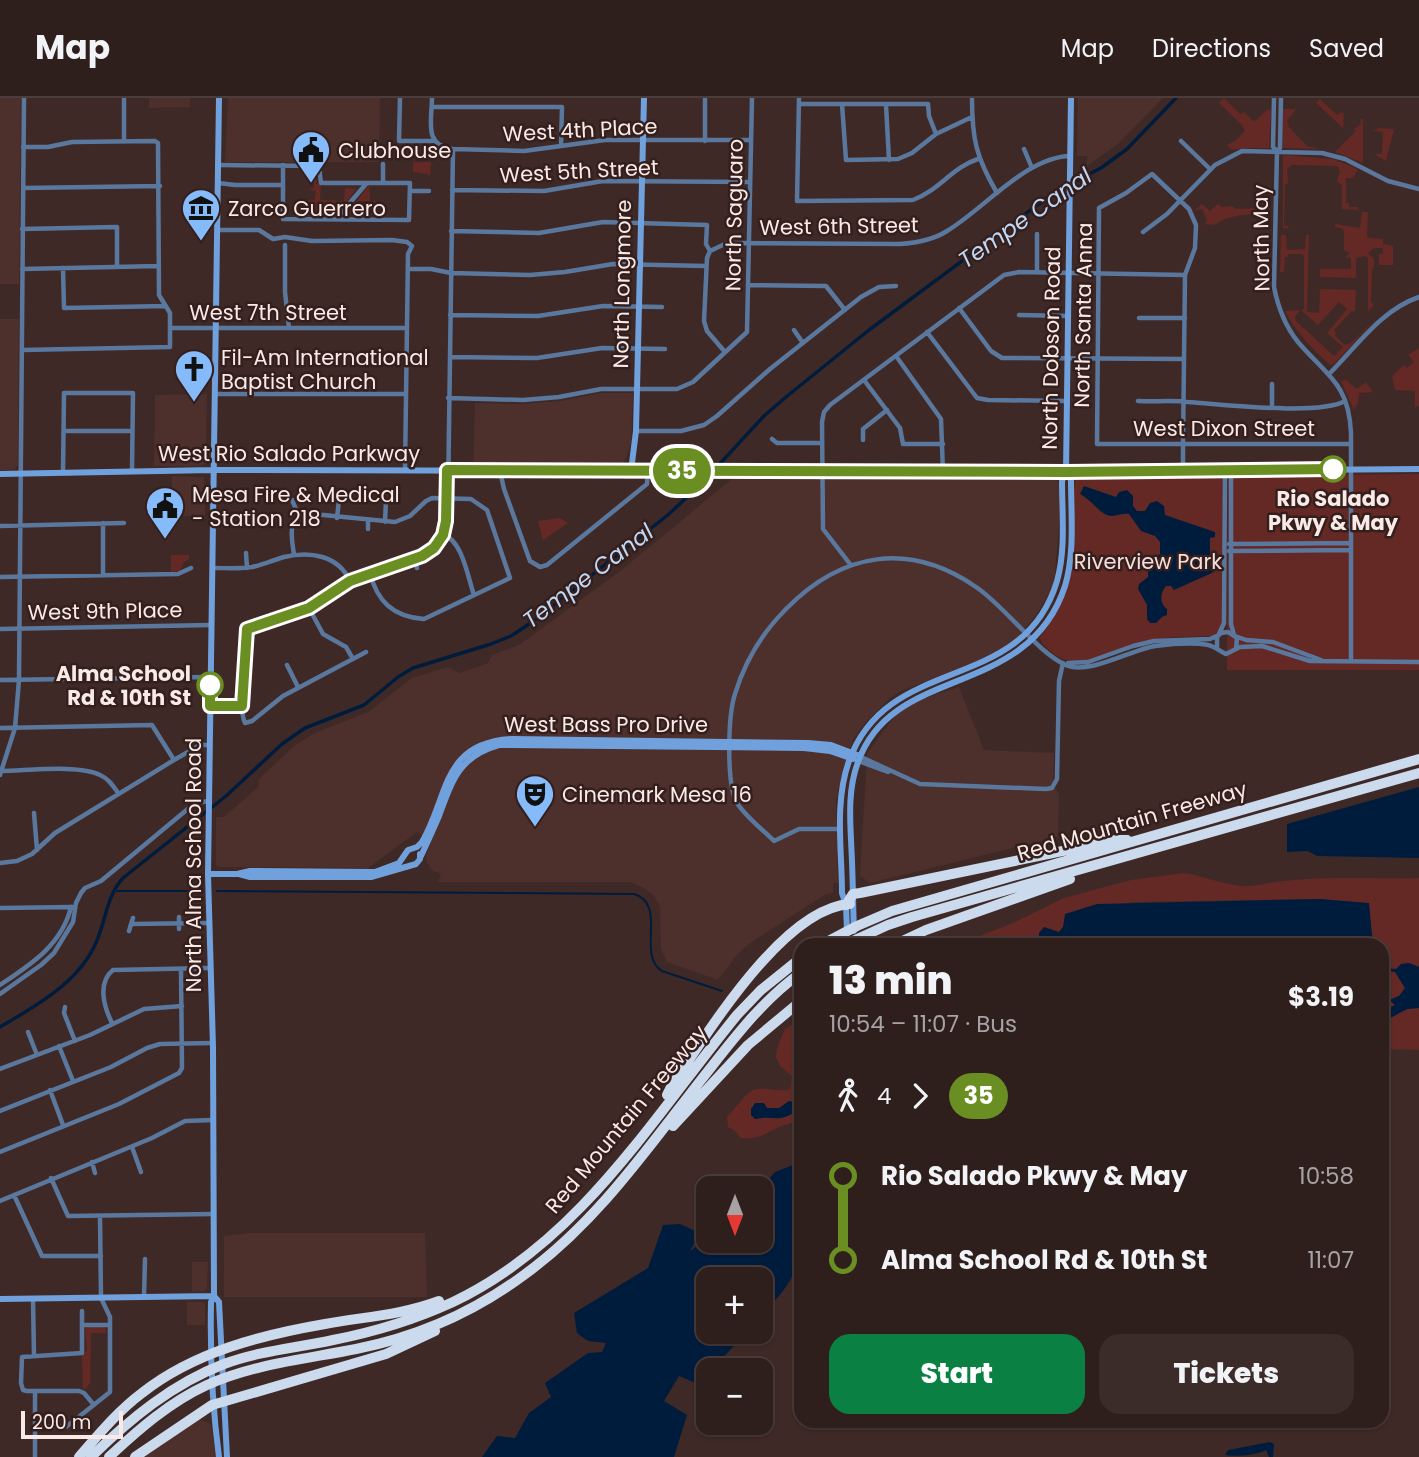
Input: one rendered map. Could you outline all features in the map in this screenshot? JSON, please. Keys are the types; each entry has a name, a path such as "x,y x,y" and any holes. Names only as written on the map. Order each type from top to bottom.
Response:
{"highway":[{"path":"1402,763 1419,754"},
{"name":"Red Mountain Freeway","path":"834,938 892,911 1419,760"},
{"name":"Red Mountain Freeway","path":"859,938 912,917 1419,776"},
{"path":"660,1112 673,1085 737,993 768,954 805,923 833,906 1116,840 1134,840"},
{"path":"911,938 958,918 1079,876 1093,867"},
{"name":"Red Mountain Freeway","path":"429,1308 533,1252 585,1204 737,1015 761,990 794,963"},
{"name":"Red Mountain Freeway","path":"109,1457 158,1414 194,1392 237,1374 426,1332 524,1275 559,1247 604,1203 744,1024 794,979"},
{"path":"630,1172 748,1045 794,1007"},
{"path":"79,1457 106,1426 143,1392 167,1376 221,1348 302,1328 429,1308"},
{"path":"91,1457 136,1415 193,1378 236,1360 384,1328 429,1308"},
{"path":"135,1457 212,1405 386,1354 426,1332"}],"main road":[{"name":"North Alma School Road","path":"219,98 208,874 214,1214 214,1296 211,1302 210,1353 212,1405 219,1457"},
{"name":"North Longmore","path":"631,471 636,431 645,98"},
{"name":"North Dobson Road","path":"853,938 850,901 842,893 842,788 868,726 906,693 1005,652 1027,633 1045,610 1057,581 1061,554 1062,481 1066,472 1071,98"},
{"name":"West Rio Salado Parkway","path":"0,474 213,470 1066,472 1419,469"},
{"name":"North Dobson Road","path":"847,938 850,901 850,806 855,757 887,719 901,707 922,695 1003,662 1033,639 1050,618 1066,584 1070,554 1071,481 1066,472"},
{"path":"957,682 960,676 978,669 985,662"},
{"path":"922,695 926,690 953,678 954,673"},
{"name":"West Bass Pro Drive","path":"208,874 374,872 393,866 408,850 424,839 443,785 453,769 473,750 491,741 512,738 730,744 817,749 855,757"},
{"name":"West Bass Pro Drive","path":"237,874 250,877 371,877 386,875 418,863 458,770 471,758 491,748 510,744 730,744"},
{"path":"414,848 421,856"},
{"path":"404,857 410,864"},
{"name":"North Alma School Road","path":"214,1296 219,1302 227,1457"},
{"path":"0,1299 214,1296"}],"street":[{"path":"24,98 19,680 15,728 0,773 85,770 109,780 118,794"},
{"path":"124,98 124,141"},
{"path":"400,98 399,141 434,141"},
{"path":"366,652 283,695 252,721 245,723 242,706 247,629 309,608 350,581 414,558 434,548 443,535 448,498 453,149 440,146 434,141 431,128 432,98"},
{"path":"705,98 705,141"},
{"name":"North Saguaro","path":"725,352 747,332 752,98"},
{"path":"972,98 978,159 997,193"},
{"name":"North May","path":"1274,98 1273,148 1277,151"},
{"name":"North May","path":"1281,98 1280,148 1277,151 1274,276 1276,297 1291,332 1330,373 1346,401 1351,424 1351,661"},
{"path":"936,134 929,116 928,104 799,101 797,201 914,200 922,197 957,168 978,159"},
{"path":"842,104 846,160 889,160 906,157 936,134 972,117"},
{"path":"886,104 889,160"},
{"path":"432,107 562,107 561,146"},
{"name":"West 4th Place","path":"453,149 524,151 591,141 751,140"},
{"path":"23,147 48,147 72,142 155,141 158,144 159,295 170,313 172,328"},
{"path":"1181,141 1210,169"},
{"path":"1024,149 1032,168"},
{"path":"1143,232 1180,201 1221,160 1242,151 1312,152 1345,159 1388,181 1419,189"},
{"name":"West 6th Street","path":"710,251 727,243 917,242 948,230 1048,159 1070,156"},
{"path":"383,164 383,183"},
{"path":"219,165 283,165 319,167 321,183 410,183 409,220 283,219 283,165"},
{"name":"North Santa Anna","path":"1097,444 1100,208 1152,174 1180,201"},
{"name":"West 5th Street","path":"452,190 529,192 557,190 591,182 750,182"},
{"path":"218,183 283,185"},
{"path":"336,219 366,183"},
{"path":"23,187 160,186"},
{"path":"410,191 429,191"},
{"path":"1180,201 1194,216 1197,233 1195,248 1185,275 1183,471"},
{"path":"448,398 541,399 601,389 668,390 685,387 693,382 725,352 705,326 706,266 710,251 706,244 707,225 603,222 539,233 451,231"},
{"path":"22,229 117,227 117,267"},
{"path":"217,230 259,230 273,239 285,237 312,241 391,240 407,242 412,246 408,254 405,471"},
{"path":"1037,234 1037,272"},
{"path":"285,245 285,300 289,328"},
{"path":"408,269 530,275 565,272 605,264 706,266"},
{"path":"22,269 159,266"},
{"path":"64,268 64,308 166,306"},
{"path":"850,564 824,531 822,415 825,410 1004,275 1019,272 1069,272 1185,275"},
{"path":"748,285 826,286 845,310"},
{"path":"636,431 681,431 704,425 718,416 770,369 874,289 896,286"},
{"path":"1330,373 1382,319 1407,301 1419,297"},
{"path":"450,315 538,316 603,306 662,307"},
{"path":"960,308 998,357 1184,359"},
{"path":"1019,315 1069,316"},
{"path":"1139,318 1185,318"},
{"name":"West 7th Street","path":"21,350 170,347 172,328 407,328"},
{"path":"793,330 803,343"},
{"path":"927,332 977,398 1068,401"},
{"path":"450,357 537,358 603,348 665,349"},
{"path":"895,356 939,414 943,425 943,472"},
{"path":"864,380 900,428 903,444 943,444"},
{"path":"1272,384 1272,407"},
{"path":"64,473 64,393 133,393 132,471"},
{"path":"214,394 405,394"},
{"path":"1138,401 1272,407 1329,407 1346,401"},
{"path":"863,440 863,429 887,410"},
{"path":"64,431 132,431"},
{"path":"772,439 777,443 822,443"},
{"name":"West Dixon Street","path":"1097,444 1351,444"},
{"path":"500,471 500,479 530,561 540,567 547,565 647,484 648,471"},
{"path":"1220,652 1216,643 1224,622 1227,583 1228,471"},
{"path":"294,555 292,527 293,521 299,516 309,513 385,522 404,519 426,500 471,499 487,510 510,578 431,618 417,619 383,603 375,592 369,573"},
{"path":"292,500 299,516"},
{"path":"337,518 339,500"},
{"path":"385,522 386,500"},
{"path":"368,521 368,529"},
{"path":"103,523 103,575"},
{"path":"0,526 124,523"},
{"path":"443,535 456,542 474,595"},
{"path":"1228,544 1351,543"},
{"path":"1291,544 1291,551"},
{"path":"1228,551 1351,550"},
{"path":"246,553 247,568"},
{"path":"212,568 247,568 294,555 327,557 342,567 350,581"},
{"path":"414,558 416,568"},
{"path":"841,830 799,829 774,841 736,802 730,787 730,744 733,699 759,640 777,618 807,590 850,564 869,559 895,558 913,559 942,568 985,593 1048,654 1074,667 1086,667 1134,651 1162,646 1209,645 1228,654 1242,646 1262,646 1310,661 1419,662"},
{"path":"0,578 178,574 191,568"},
{"path":"1227,583 1230,624 1238,644 1236,650"},
{"path":"309,608 323,634 346,647 354,659"},
{"name":"West 9th Place","path":"0,629 211,625"},
{"path":"1063,663 1084,663 1147,642 1210,639 1228,632 1245,640 1273,642 1329,662"},
{"path":"855,757 919,784 1052,788 1057,779 1059,687 1063,663"},
{"path":"287,665 298,687"},
{"path":"0,680 210,677"},
{"path":"210,706 242,706"},
{"path":"0,728 152,725 174,760"},
{"path":"0,863 17,861 37,850 55,833 118,794 200,745 209,745"},
{"path":"0,985 49,948 85,888 101,881 196,802 209,800"},
{"path":"34,813 37,850"},
{"path":"0,908 73,907"},
{"path":"0,994 54,953 73,922 73,907"},
{"path":"179,917 179,926"},
{"path":"129,931 132,921 179,926 209,923"},
{"path":"113,1023 106,1011 104,994 106,977 113,970 210,968"},
{"path":"0,1152 133,1098 179,1073 182,1068 183,1044 181,969"},
{"path":"0,1069 75,1041 144,1009 182,1006"},
{"path":"65,1007 64,1013 75,1041"},
{"path":"28,1032 37,1055"},
{"path":"0,1111 111,1067 147,1048 160,1044 212,1043"},
{"path":"59,1046 73,1082"},
{"path":"50,1090 64,1125"},
{"path":"0,1201 132,1147 185,1121 213,1120"},
{"path":"132,1147 141,1172"},
{"path":"92,1162 95,1173"},
{"path":"51,1178 68,1216 214,1214"},
{"path":"14,1195 43,1256 101,1256"},
{"path":"35,1426 66,1427 110,1392 110,1323 101,1298 100,1216"},
{"path":"144,1297 145,1259"},
{"path":"33,1299 34,1356"},
{"path":"82,1311 82,1353 22,1357 21,1383 23,1390 84,1392 94,1405"},
{"path":"83,1325 110,1323"},
{"path":"34,1457 35,1391"}],"shaded area":[{"path":"0,98 21,98 19,284 0,284"},
{"path":"149,98 190,98 190,107 149,108"},
{"path":"228,98 380,98 379,162 225,162"},
{"path":"1078,98 1163,98 1118,144 1087,166 1087,156 1077,156"},
{"path":"0,319 19,319 18,465 14,470 0,470"},
{"path":"602,393 633,393 631,443 623,466 473,465 475,403 561,401"},
{"path":"207,394 206,463 202,466 154,466 155,395"},
{"path":"172,476 204,477 205,516 171,516"},
{"path":"733,478 1056,479 1060,484 1059,524 1055,573 1050,592 1019,636 983,659 901,691 864,724 853,740 836,802 838,883 833,883 833,893 826,894 750,943 718,980 667,962 661,949 660,906 653,895 642,887 629,882 438,882 441,874 433,871 427,863 426,855 431,842 417,832 368,868 216,865 216,817 224,817 258,787 259,779 294,746 315,733 368,712 412,678 448,667 460,673 488,663 492,655 519,645 619,572"},
{"path":"959,687 984,750 1054,753 1053,783 1059,795 1058,837 870,883 860,876 867,754 902,710 922,699"},
{"path":"251,1233 425,1233 427,1297 224,1297 224,1236"},
{"path":"192,1262 208,1262 207,1289 204,1291 192,1292"},
{"path":"187,1302 203,1302 205,1325 187,1325"},
{"path":"199,1419 209,1423 212,1429 216,1457 145,1457"}],"green space":[{"path":"1224,98 1240,114 1244,112 1253,121 1271,110 1269,148 1232,150 1227,145 1245,131 1219,103"},
{"path":"1320,99 1337,115 1342,112 1344,114 1343,128 1316,103"},
{"path":"1283,109 1296,109 1287,121 1288,126 1307,146 1320,149 1283,148"},
{"path":"1360,119 1363,119 1363,163 1335,152 1356,131 1354,129 1361,124"},
{"path":"1379,128 1394,129 1386,161 1374,154 1382,154 1383,132 1373,131"},
{"path":"1283,155 1333,159 1358,169 1353,178 1346,178 1346,203 1349,203 1349,207 1358,207 1358,210 1342,209 1342,185 1337,181 1340,171 1337,166 1291,165 1287,169 1288,183 1285,185 1284,226 1289,226 1283,228"},
{"path":"413,162 431,162 430,177 428,174 413,172"},
{"path":"306,178 316,179 316,184 321,184 320,200 344,201 345,188 356,189 335,217 308,217 308,214 303,214 303,201 315,200 316,191 307,189 314,188 314,183"},
{"path":"369,185 370,201 359,201 359,211 373,213 375,201 377,210 374,217 349,214 349,217 345,217"},
{"path":"1202,204 1210,211 1218,204 1222,207 1233,206 1235,209 1270,208 1270,215 1240,215 1214,225 1205,224 1207,221 1202,209 1194,211"},
{"path":"1362,212 1368,212 1367,236 1383,239 1383,244 1393,246 1393,265 1379,265 1379,254 1383,254 1383,248 1374,248 1368,253 1374,259 1371,302 1374,305 1368,312 1366,256 1356,258 1356,278 1320,277 1320,269 1351,269 1351,258 1345,257 1350,253 1344,250 1344,231 1335,227 1335,224 1360,228"},
{"path":"1281,235 1286,235 1287,250 1305,249 1306,235 1309,235 1307,312 1319,313 1320,289 1356,290 1355,311 1334,330 1335,336 1345,345 1372,323 1334,364 1330,365 1311,346 1285,311 1300,310 1295,317 1296,321 1334,356 1343,347 1327,333 1347,309 1339,302 1318,325 1301,310 1304,309 1304,256 1288,254 1288,257 1285,257 1284,272 1280,272"},
{"path":"1419,348 1419,406 1415,407 1415,391 1395,390 1392,376 1404,365 1407,368 1414,362 1408,355"},
{"path":"1346,380 1357,389 1366,382 1373,392 1359,393 1354,410 1341,381"},
{"path":"1419,474 1419,670 1227,670 1228,476"},
{"name":"Riverview Park","path":"1219,476 1223,479 1223,621 1218,632 1211,636 1170,637 1146,641 1084,661 1060,658 1044,645 1040,637 1058,610 1071,570 1076,479"},
{"path":"560,518 568,523 543,540 538,521"},
{"path":"171,555 189,555 189,559 184,562 180,571 171,572"},
{"path":"1184,873 1227,884 1253,886 1317,879 1419,878 1419,967 1409,963 1396,969 1389,968 1389,938 1372,938 1368,904 1320,899 1132,902 1063,927 1059,932 1039,933 1039,938 975,938 1064,898 1131,880"},
{"path":"1389,971 1395,972 1405,988 1399,996 1390,1000 1395,1005 1389,1008"},
{"path":"1419,1008 1419,1050 1389,1049 1389,1018 1407,1009"},
{"path":"794,1024 794,1123 761,1136 741,1138 728,1127 727,1116 745,1096 755,1089 790,1089 792,1076 780,1066 776,1057 785,1029"},
{"path":"87,1327 105,1327 107,1333 91,1333 90,1383 83,1389 82,1356 87,1350"}],"water":[{"path":"1084,486 1116,497 1119,492 1127,490 1133,496 1133,506 1137,511 1145,511 1150,503 1157,501 1164,506 1165,515 1215,532 1215,537 1210,538 1210,566 1214,566 1214,572 1174,590 1171,586 1166,586 1161,598 1167,615 1156,623 1150,623 1147,619 1147,605 1138,589 1139,584 1148,577 1148,564 1160,554 1160,542 1155,536 1141,531 1129,514 1110,516 1101,512 1080,494"},
{"path":"1419,787 1419,858 1317,856 1308,851 1287,852 1287,824"},
{"path":"1320,899 1369,903 1372,938 1039,938 1044,927 1059,932 1063,927 1065,914 1097,904"},
{"path":"1409,963 1419,967 1419,1008 1407,1009 1389,1019 1389,1008 1395,1005 1389,1000 1399,996 1405,988 1395,972 1389,971 1389,968 1396,969 1401,964"},
{"path":"789,1101 794,1102 794,1112 786,1117 755,1119 751,1115 755,1103 764,1103 767,1108 779,1108"},
{"path":"794,1165 794,1272 773,1303 773,1267 696,1267 696,1344 736,1344 722,1358 696,1358 696,1383 679,1376 664,1401 687,1415 674,1457 482,1457 497,1436 515,1438 529,1413 551,1397 545,1383 588,1353 602,1352 606,1343 588,1341 577,1333 574,1313 648,1268 663,1225 680,1224 696,1231 696,1240 690,1251 696,1247 696,1253 774,1253 774,1176 772,1176"},
{"path":"1270,1442 1274,1444 1273,1457 1269,1457 1266,1450 1246,1455 1225,1455 1228,1450"}],"waterway":[{"name":"Tempe Canal","path":"0,1027 53,993 86,960 98,938 113,894 123,878 226,796 282,744 305,728 364,705 413,668 491,644 511,636 535,620 669,514 703,482 764,416 786,397 869,330 1055,192 1101,168 1127,149 1176,98"},
{"path":"113,891 200,891"},
{"path":"217,891 634,894 644,900 649,908 651,954 655,964 662,971 722,991"}],"bus line":[{"name":"35","path":"210,685 210,706 242,706 247,629 309,608 350,581 422,556 434,548 445,528 447,470 1066,472 1333,469"}],"place":[{"name":"Clubhouse","path":"311,184"},
{"name":"Zarco Guerrero","path":"201,242"},
{"name":"Fil-Am International Baptist Church","path":"194,403"},
{"name":"Rio Salado Pkwy & May","path":"1333,469"},
{"name":"Mesa Fire & Medical - Station 218","path":"165,540"},
{"name":"Alma School Rd & 10th St","path":"210,685"},
{"name":"Cinemark Mesa 16","path":"535,828"}]}
